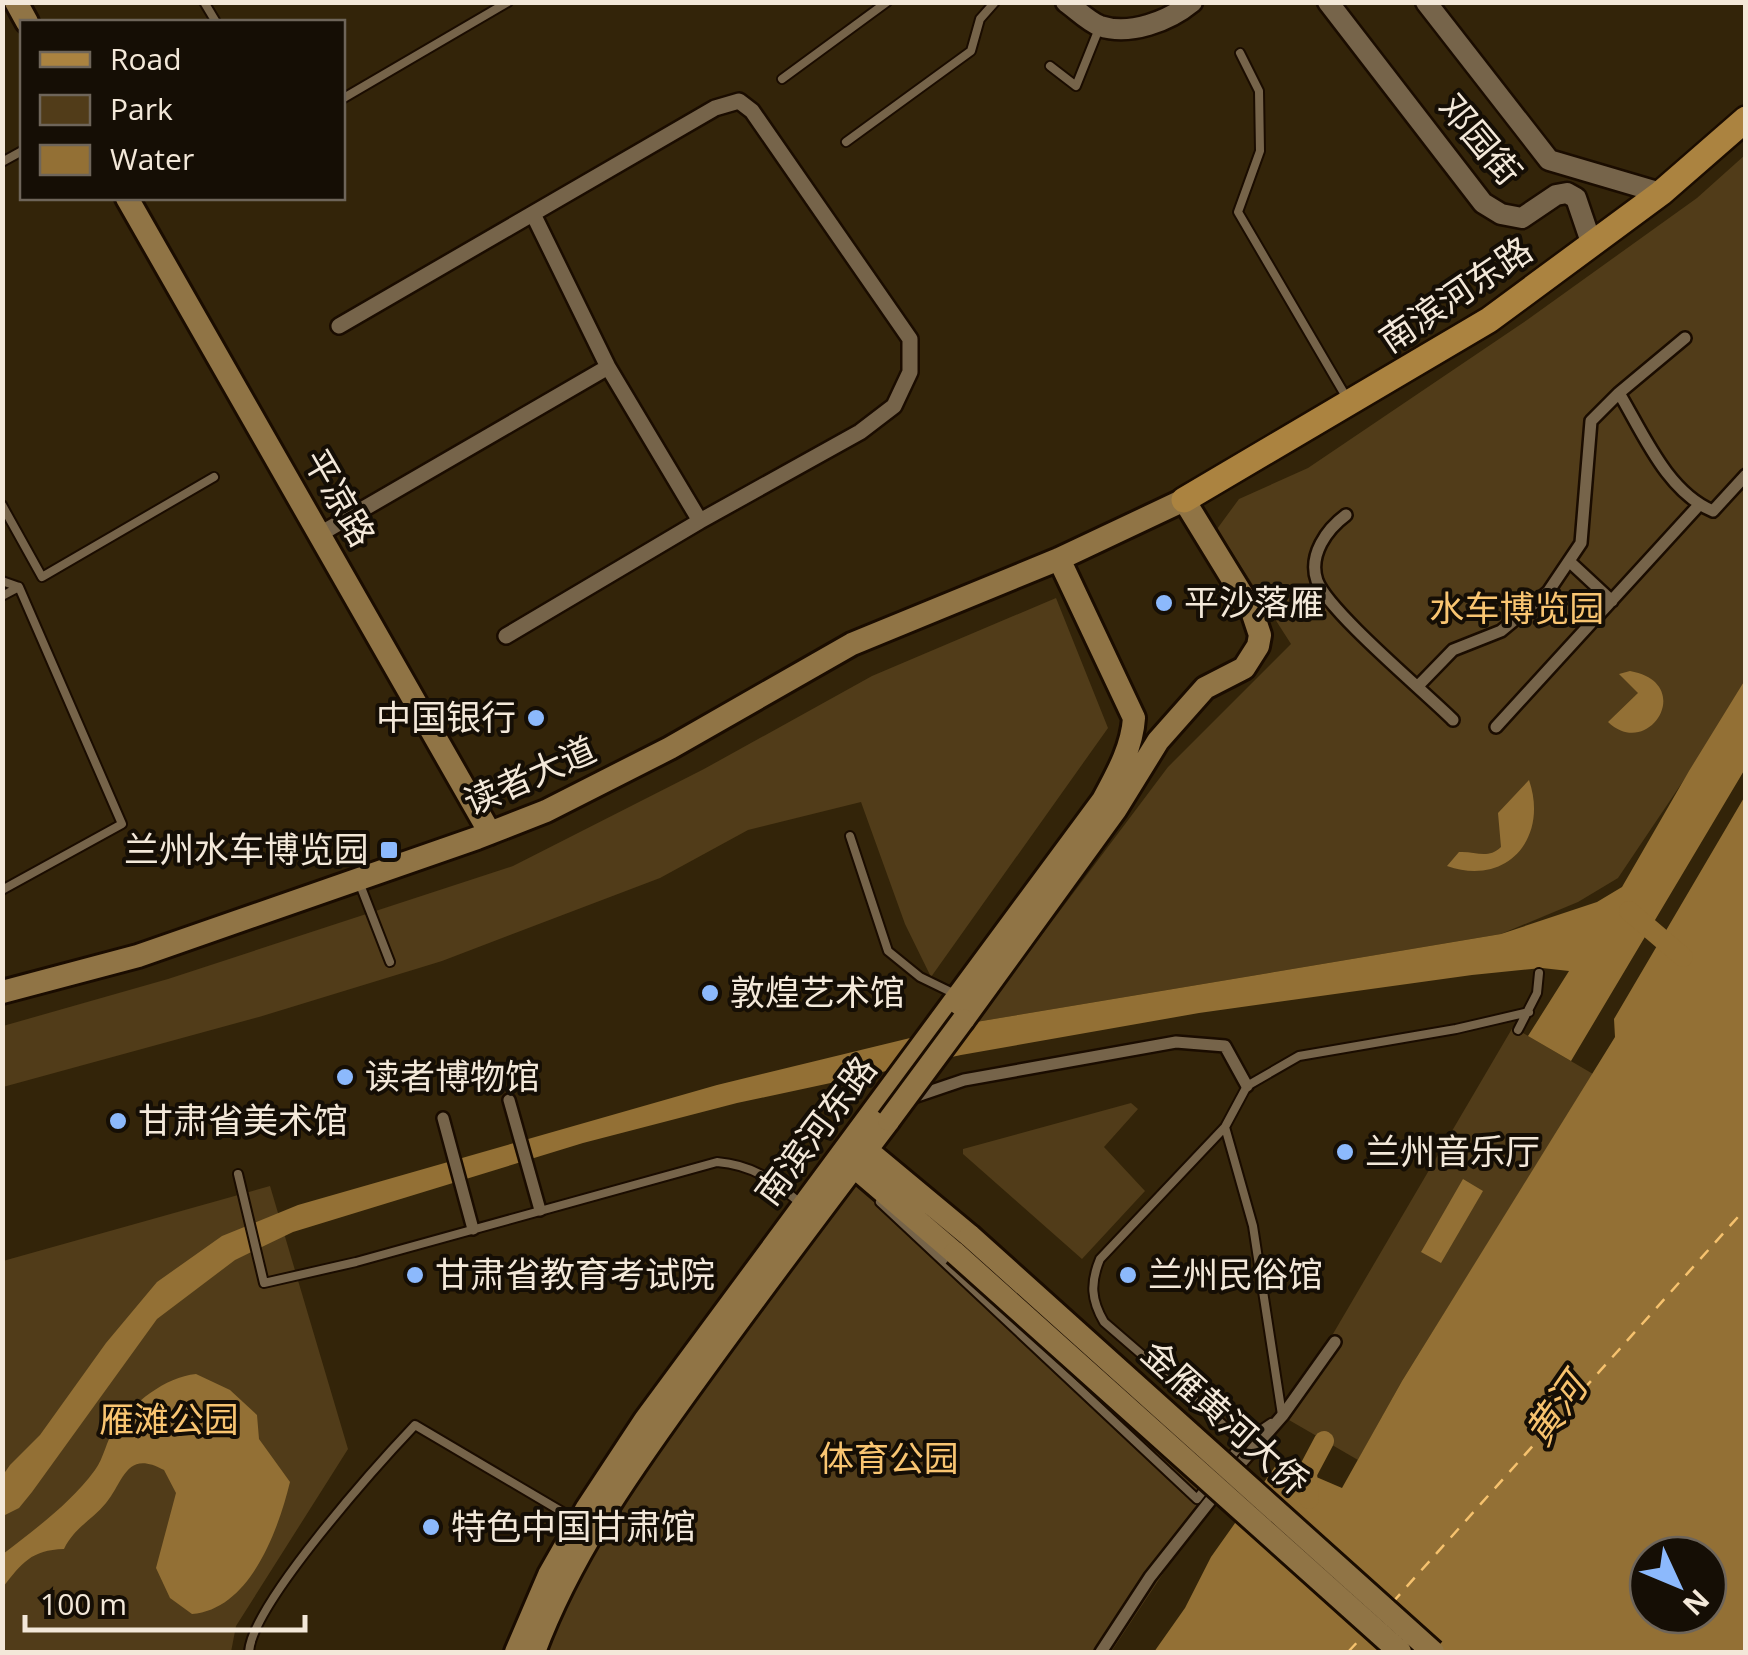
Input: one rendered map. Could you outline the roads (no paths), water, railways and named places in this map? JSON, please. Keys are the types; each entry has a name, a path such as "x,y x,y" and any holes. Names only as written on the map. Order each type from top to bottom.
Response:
{"main road":[{"name":"南滨河东路","path":"534,1652 564,1582 630,1473 1103,800 1119,770 1133,734 1134,718 1059,558 1184,500 1489,320 1661,193 1746,120"},
{"name":"平凉路","path":"128,200 490,833"},
{"name":"南滨河东路","path":"957,1009 1116,809 1158,741 1205,688 1244,668 1258,646 1260,635 1252,611 1184,500"},
{"name":"读者大道","path":"2,992 138,956 490,833 619,776 852,644 1059,558"},
{"name":"南滨河东路","path":"516,1652 549,1575 645,1420 804,1206 854,1153"},
{"path":"854,1153 962,1245"},
{"name":"金雁黄河大侨","path":"962,1245 1400,1652"},
{"name":"金雁黄河大侨","path":"962,1245 1433,1652"}],"street":[{"path":"1066,2 1100,26 1139,28 1175,16 1192,2"},
{"name":"邓园街","path":"1426,2 1549,160 1661,193"},
{"name":"邓园街","path":"1330,4 1483,203 1501,214 1522,218 1567,193 1576,198 1592,244"},
{"path":"339,326 714,108 739,102 752,111 910,339 910,372 894,406 860,432 700,520 506,636"},
{"path":"533,214 608,367 700,520"},
{"path":"1418,686 1453,650 1501,631 1548,592 1581,543 1591,422 1685,338"},
{"path":"320,534 608,367"},
{"path":"1619,393 1667,474 1699,506 1713,511 1746,475"},
{"path":"1496,727 1699,506"},
{"path":"1346,514 1329,527 1317,552 1316,579 1333,605 1454,720"},
{"path":"1570,562 1612,601"},
{"path":"882,1115 964,1080 1176,1042 1225,1046 1247,1086"},
{"path":"509,1100 540,1210"},
{"path":"443,1118 473,1229"},
{"path":"1101,1652 1150,1576 1251,1449 1283,1415 1335,1342"}],"lane":[{"path":"345,97 508,2"},
{"path":"782,79 887,2"},
{"path":"846,142 971,52 980,19 995,2"},
{"path":"1050,66 1076,86 1100,26"},
{"path":"1240,53 1259,91 1260,151 1238,212 1350,404"},
{"path":"2,505 42,576 214,477"},
{"path":"2,581 18,587 122,824 2,890"},
{"path":"2,596 18,587"},
{"path":"850,836 888,950 957,1009"},
{"path":"359,880 390,962"},
{"path":"1518,1030 1538,993 1538,974"},
{"path":"1243,1442 1104,1322 1092,1291 1100,1260 1225,1127 1247,1086 1299,1056 1456,1030 1529,1012"},
{"path":"854,1153 886,1209 1197,1498 1243,1442 1283,1415 1253,1226 1225,1127"},
{"path":"238,1174 264,1282 717,1162 741,1164 763,1172 804,1206"},
{"path":"249,1652 261,1617 354,1491 415,1425 580,1522"}],"water":[{"path":"1630,671 1650,678 1661,690 1663,703 1660,716 1638,732 1623,731 1608,722 1638,693 1619,674"},
{"path":"1745,680 1745,769 1571,1061 1528,1036 1569,971 1542,968 1199,1013 961,1055 737,1103 583,1143 293,1232 235,1260 157,1319 32,1492 19,1508 3,1516 3,1475 10,1465 40,1435 106,1343 157,1282 222,1236 298,1205 717,1085 976,1022 1501,934 1597,902 1622,887"},
{"path":"1529,780 1533,821 1518,853 1488,870 1447,866 1459,852 1486,854 1501,847 1498,813"},
{"name":"黄河","path":"1745,796 1745,1652 1154,1652 1185,1608 1211,1557 1279,1461 1290,1458 1307,1473 1342,1488 1402,1381 1615,1037 1614,1019"},
{"path":"1463,1179 1483,1191 1441,1263 1421,1252"},
{"path":"196,1374 230,1390 257,1415 259,1439 290,1482 269,1544 245,1583 212,1609 192,1614 170,1598 156,1568 176,1493 164,1470 141,1463 128,1470 106,1503 64,1549 28,1559 3,1587 3,1554 75,1494 98,1465 122,1419 161,1386"}],"waterway":[{"path":"1629,911 1683,957"},
{"path":"1309,1499 1307,1473 1324,1441"}],"place":[{"name":"平沙落雁","path":"1164,603"},
{"name":"中国银行","path":"536,718"},
{"name":"兰州水车博览园","path":"389,850"},
{"name":"敦煌艺术馆","path":"710,993"},
{"name":"读者博物馆","path":"345,1077"},
{"name":"甘肃省美术馆","path":"118,1121"},
{"name":"兰州音乐厅","path":"1345,1152"},
{"name":"甘肃省教育考试院","path":"415,1275"},
{"name":"兰州民俗馆","path":"1128,1275"},
{"name":"特色中国甘肃馆","path":"431,1527"}],"park label":[{"name":"水车博览园","path":"1517,609"},
{"name":"雁滩公园","path":"169,1420"},
{"name":"体育公园","path":"889,1459"}]}
